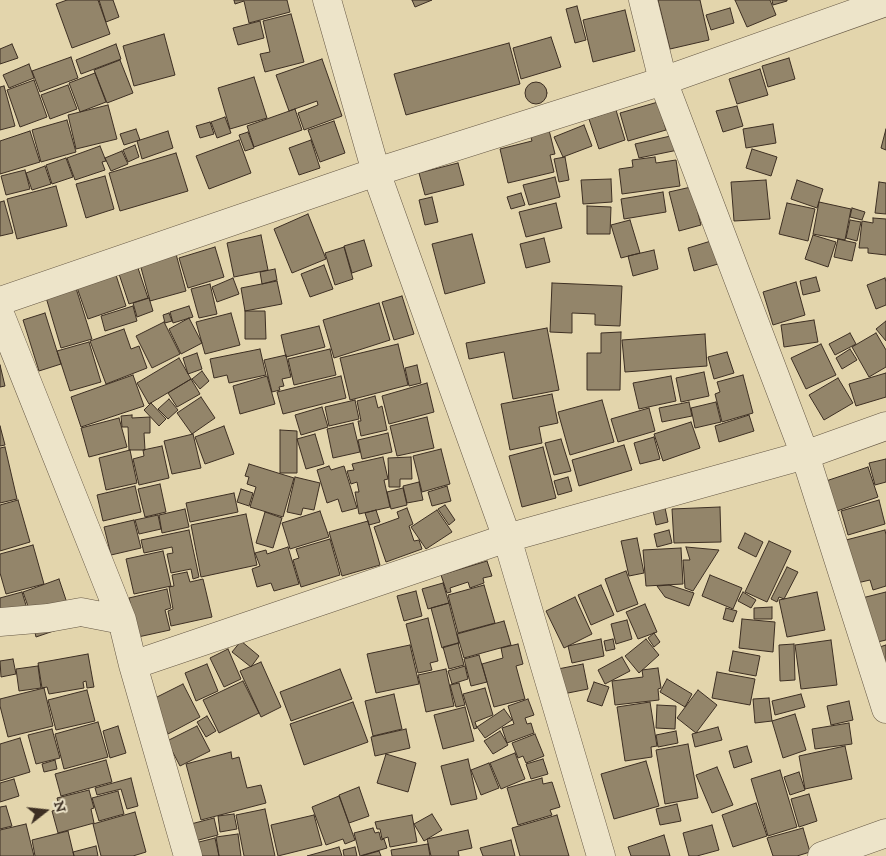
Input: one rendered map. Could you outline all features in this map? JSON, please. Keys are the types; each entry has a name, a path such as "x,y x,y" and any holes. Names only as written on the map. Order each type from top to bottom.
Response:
{"street":[{"path":"327,0 376,172 507,538 601,856"},
{"path":"642,0 664,81 805,454 886,710"},
{"path":"0,302 376,172 664,81 886,2"},
{"path":"0,314 122,620 188,856"},
{"path":"133,664 507,538 805,454 886,426"},
{"path":"0,622 48,618 81,612 122,620"},
{"path":"822,856 886,833"}],"building":[{"path":"67,0 98,0 110,34 72,48 56,4"},
{"path":"99,0 113,0 119,17 106,22"},
{"path":"234,0 287,0 290,12 249,23 244,1 235,4"},
{"path":"412,0 432,0 415,7"},
{"path":"658,0 700,0 709,40 670,49"},
{"path":"735,0 770,0 776,15 747,27"},
{"path":"772,0 787,0 787,1 773,5"},
{"path":"577,6 586,40 575,43 566,9"},
{"path":"730,8 734,23 711,30 706,15"},
{"path":"625,10 635,51 593,62 583,20"},
{"path":"291,14 304,62 265,72 260,54 270,52 263,21"},
{"path":"260,21 264,38 238,45 233,28"},
{"path":"164,34 175,75 134,86 123,46"},
{"path":"551,37 561,67 521,79 513,48"},
{"path":"509,43 520,84 406,115 394,74"},
{"path":"12,44 18,58 0,64 0,49"},
{"path":"116,44 121,59 81,74 76,60"},
{"path":"71,57 78,78 40,92 32,71"},
{"path":"789,58 795,79 768,87 762,66"},
{"path":"322,59 342,116 304,130 298,113 318,105 317,101 289,111 276,75"},
{"path":"120,60 133,93 107,103 94,70"},
{"path":"29,64 34,78 9,88 3,75"},
{"path":"760,69 768,95 737,104 729,79"},
{"path":"95,73 106,102 80,112 69,83"},
{"path":"254,77 267,118 230,129 218,88"},
{"path":"34,80 47,117 20,127 7,90"},
{"path":"536,82 544,85 547,93 544,101 536,104 528,101 525,93 528,85"},
{"path":"68,85 77,109 50,119 41,95"},
{"path":"4,86 15,126 0,130 0,87"},
{"path":"658,102 666,130 628,141 620,113"},
{"path":"108,105 117,139 76,149 68,115"},
{"path":"737,106 743,126 723,132 716,111"},
{"path":"295,109 302,130 254,147 247,126"},
{"path":"616,110 625,140 599,149 589,119"},
{"path":"225,117 231,133 217,138 211,122"},
{"path":"67,120 76,152 41,162 32,130"},
{"path":"334,121 345,153 320,162 308,130"},
{"path":"210,122 214,134 200,138 196,126"},
{"path":"773,124 776,143 746,148 743,129"},
{"path":"584,125 592,146 563,157 554,137"},
{"path":"136,129 140,140 124,145 120,134"},
{"path":"886,129 886,150 881,148"},
{"path":"549,130 555,154 550,155 554,172 508,183 500,149 532,141 530,134"},
{"path":"30,131 40,162 0,174 0,141"},
{"path":"168,131 173,148 142,159 137,141"},
{"path":"248,132 254,148 245,151 239,135"},
{"path":"675,135 678,150 639,158 635,144"},
{"path":"239,140 251,173 209,189 196,156"},
{"path":"311,140 320,168 299,175 289,148"},
{"path":"135,145 139,157 128,162 123,150"},
{"path":"100,146 106,161 102,162 105,170 75,180 67,158"},
{"path":"752,149 777,157 771,176 746,168"},
{"path":"122,151 128,164 111,171 105,158"},
{"path":"176,153 188,191 120,211 109,173"},
{"path":"565,157 569,180 559,182 554,159"},
{"path":"655,157 656,163 676,160 680,186 622,194 619,169 633,167 632,160"},
{"path":"66,158 73,177 52,184 46,165"},
{"path":"458,163 464,185 425,195 419,173"},
{"path":"45,166 51,184 32,190 26,173"},
{"path":"25,170 30,189 6,195 1,176"},
{"path":"105,176 114,209 86,218 76,184"},
{"path":"555,177 560,197 529,205 523,185"},
{"path":"611,179 612,202 583,204 581,180"},
{"path":"766,180 770,219 734,221 731,182"},
{"path":"797,180 823,189 817,208 791,199"},
{"path":"879,182 886,183 886,214 875,213"},
{"path":"56,186 67,226 17,239 7,199"},
{"path":"691,187 701,225 679,231 669,192"},
{"path":"663,192 666,212 624,219 621,199"},
{"path":"521,193 525,205 511,209 507,197"},
{"path":"432,197 438,222 425,225 419,200"},
{"path":"4,201 13,233 0,236 0,202"},
{"path":"819,202 851,209 845,240 813,234"},
{"path":"556,203 562,228 526,237 519,212"},
{"path":"787,203 815,209 808,241 779,234"},
{"path":"587,206 611,207 610,234 587,234"},
{"path":"852,208 865,212 862,220 850,217"},
{"path":"308,214 326,259 292,273 274,229"},
{"path":"873,218 886,219 886,255 868,253 868,248 859,248 862,221 873,223"},
{"path":"630,220 640,253 621,258 611,225"},
{"path":"850,220 861,222 857,241 846,238"},
{"path":"472,234 485,283 445,294 432,244"},
{"path":"261,235 268,270 234,277 227,243"},
{"path":"813,235 836,242 828,267 805,259"},
{"path":"544,238 550,262 526,268 520,244"},
{"path":"838,239 856,243 852,261 834,257"},
{"path":"364,240 372,266 352,273 344,246"},
{"path":"711,241 718,264 694,271 688,248"},
{"path":"215,247 224,277 188,288 179,258"},
{"path":"344,247 353,279 335,285 325,253"},
{"path":"654,250 658,269 633,276 628,256"},
{"path":"176,254 186,291 150,301 140,264"},
{"path":"324,265 333,289 310,297 301,274"},
{"path":"138,268 148,298 129,304 119,274"},
{"path":"275,269 277,280 262,284 260,272"},
{"path":"115,272 126,306 88,319 74,279"},
{"path":"816,277 820,291 803,295 800,281"},
{"path":"233,278 239,294 217,302 212,287"},
{"path":"885,278 886,305 876,309 867,285"},
{"path":"277,281 282,304 245,311 241,288"},
{"path":"796,282 805,315 773,325 763,292"},
{"path":"552,283 622,286 620,326 595,325 595,314 572,313 572,333 550,332"},
{"path":"210,284 217,314 199,318 191,289"},
{"path":"75,285 92,339 61,348 45,294"},
{"path":"402,296 414,334 394,340 382,302"},
{"path":"149,298 153,311 137,317 133,303"},
{"path":"379,303 390,340 334,358 323,320"},
{"path":"133,306 137,321 105,331 101,316"},
{"path":"189,306 193,317 173,323 170,312"},
{"path":"245,311 265,311 266,339 245,339"},
{"path":"45,313 61,364 39,371 23,320"},
{"path":"169,313 172,321 165,323 163,315"},
{"path":"231,313 240,345 205,354 196,322"},
{"path":"189,318 202,343 181,354 169,329"},
{"path":"814,320 818,342 784,347 781,325"},
{"path":"886,321 886,341 876,329"},
{"path":"164,322 180,354 152,368 136,336"},
{"path":"319,326 325,347 286,357 281,335"},
{"path":"547,328 559,390 513,399 504,352 469,359 466,343"},
{"path":"124,329 131,349 139,346 147,368 106,384 90,341"},
{"path":"621,332 620,390 587,390 587,353 601,353 601,333"},
{"path":"850,333 856,344 835,355 829,344"},
{"path":"876,333 886,350 886,367 869,377 852,347"},
{"path":"705,334 707,366 625,372 622,340"},
{"path":"89,342 101,382 70,391 57,351"},
{"path":"398,344 408,385 350,400 340,358"},
{"path":"821,344 836,375 806,389 791,358"},
{"path":"260,349 266,375 229,383 227,375 214,378 210,359"},
{"path":"330,349 336,375 294,385 288,359"},
{"path":"850,349 857,360 842,369 836,358"},
{"path":"727,352 734,373 714,379 708,357"},
{"path":"197,353 202,369 188,374 183,358"},
{"path":"286,355 291,377 282,379 284,386 279,387 280,390 272,392 264,360"},
{"path":"179,358 191,379 149,404 137,383"},
{"path":"0,365 5,386 0,387"},
{"path":"417,365 421,383 409,386 405,368"},
{"path":"202,371 209,381 200,389 192,379"},
{"path":"704,372 709,396 681,402 676,378"},
{"path":"886,373 886,397 856,406 849,384"},
{"path":"133,375 144,406 81,427 71,397"},
{"path":"743,375 753,413 722,422 715,394 720,392 717,382"},
{"path":"267,376 275,404 240,414 233,386"},
{"path":"341,376 346,398 283,414 277,392"},
{"path":"671,376 676,401 639,409 633,383"},
{"path":"838,378 853,403 824,420 809,395"},
{"path":"191,379 200,394 177,407 168,393"},
{"path":"427,383 434,412 389,424 382,396"},
{"path":"552,394 558,423 539,427 542,443 510,450 501,404"},
{"path":"375,396 378,408 382,406 387,430 361,436 358,421 361,421 357,401"},
{"path":"201,397 215,418 192,434 177,413"},
{"path":"169,399 178,410 168,419 158,409"},
{"path":"355,400 359,419 329,426 325,407"},
{"path":"602,400 614,442 570,455 558,412"},
{"path":"689,402 692,416 662,422 659,408"},
{"path":"716,402 721,422 695,428 691,408"},
{"path":"151,403 166,419 159,426 144,410"},
{"path":"322,407 328,427 301,435 295,415"},
{"path":"649,408 655,431 618,442 611,419"},
{"path":"132,415 132,418 150,417 150,433 144,433 145,450 129,450 128,427 122,427 121,416"},
{"path":"749,415 754,431 719,442 715,426"},
{"path":"427,417 434,448 397,456 390,426"},
{"path":"119,418 127,447 89,457 81,428"},
{"path":"691,422 700,448 663,461 654,434"},
{"path":"353,423 360,452 333,458 327,429"},
{"path":"0,426 5,445 0,446"},
{"path":"224,426 234,454 205,464 195,437"},
{"path":"280,430 297,431 297,473 280,473"},
{"path":"388,433 392,452 362,459 358,440"},
{"path":"193,434 201,468 172,474 164,441"},
{"path":"315,434 324,464 306,469 297,439"},
{"path":"654,437 660,459 640,464 634,443"},
{"path":"561,439 571,471 554,475 545,443"},
{"path":"624,445 632,470 579,486 572,460"},
{"path":"162,446 169,478 139,485 133,459 144,456 143,450"},
{"path":"5,447 17,499 0,503 0,448"},
{"path":"543,447 556,498 522,507 509,456"},
{"path":"441,449 450,484 422,492 413,456"},
{"path":"130,450 137,483 106,490 99,458"},
{"path":"383,457 388,479 384,480 390,507 359,514 355,492 359,492 357,482 351,484 347,471 354,470 352,464"},
{"path":"411,457 412,479 400,479 400,487 389,487 388,458"},
{"path":"886,459 886,482 875,485 869,463"},
{"path":"249,464 294,478 283,517 250,507 256,487 247,484 249,477 245,476"},
{"path":"329,466 331,470 344,466 357,508 342,512 338,499 327,503 317,470"},
{"path":"868,467 878,497 837,511 826,481"},
{"path":"295,477 320,483 314,510 303,508 301,515 287,512"},
{"path":"568,477 572,491 558,495 554,481"},
{"path":"419,482 423,500 407,503 403,486"},
{"path":"160,484 166,512 145,517 138,489"},
{"path":"135,486 141,512 103,521 97,495"},
{"path":"447,486 451,501 432,506 428,492"},
{"path":"403,488 407,505 391,509 387,492"},
{"path":"241,489 253,493 249,506 237,502"},
{"path":"234,493 238,512 190,522 186,503"},
{"path":"18,500 30,542 0,551 0,505"},
{"path":"879,500 885,524 848,535 841,511"},
{"path":"664,503 668,522 656,525 652,506"},
{"path":"445,505 455,520 449,525 438,509"},
{"path":"720,507 721,542 674,543 672,509"},
{"path":"407,508 413,524 409,526 414,541 419,540 422,549 386,562 374,527 399,518 397,512"},
{"path":"185,509 189,527 162,533 159,515"},
{"path":"376,510 380,522 369,525 365,513"},
{"path":"437,510 452,532 426,549 411,527"},
{"path":"320,511 329,537 290,549 282,523"},
{"path":"265,512 282,518 273,548 256,543"},
{"path":"246,514 257,565 201,577 191,525"},
{"path":"158,515 161,529 139,534 135,520"},
{"path":"134,520 141,548 111,555 104,527"},
{"path":"368,521 380,565 342,576 329,532"},
{"path":"189,530 199,577 193,579 191,569 171,573 167,554 173,553 172,547 144,553 141,540"},
{"path":"669,530 672,543 657,547 654,534"},
{"path":"885,530 886,586 873,590 870,580 857,583 846,540"},
{"path":"745,533 763,542 756,557 738,548"},
{"path":"637,538 644,573 629,576 621,541"},
{"path":"330,539 340,575 301,587 293,560 299,558 296,549"},
{"path":"769,541 791,551 767,602 745,592"},
{"path":"33,545 44,584 6,594 0,573 0,554"},
{"path":"288,547 299,584 274,591 271,583 257,587 252,569 260,566 255,553 266,550 267,554"},
{"path":"686,547 719,550 693,591 685,588 683,560 690,560"},
{"path":"681,548 683,584 646,586 643,550"},
{"path":"163,551 171,586 134,594 126,559"},
{"path":"487,561 492,576 483,578 484,583 470,588 468,582 450,588 451,592 447,593 441,575"},
{"path":"787,567 798,572 784,599 779,597 777,602 771,599"},
{"path":"626,571 638,604 617,612 605,579"},
{"path":"187,572 190,582 203,579 212,617 171,626 168,611 173,609 169,587 174,586 172,575"},
{"path":"710,575 742,588 733,609 702,596"},
{"path":"59,579 74,624 36,637 23,592"},
{"path":"443,583 449,603 428,609 422,589"},
{"path":"484,585 495,623 458,633 448,595"},
{"path":"601,585 614,615 591,625 578,595"},
{"path":"669,585 694,593 689,606 665,597 657,586"},
{"path":"167,589 171,608 165,610 170,630 138,637 129,598"},
{"path":"416,591 422,616 404,621 397,596"},
{"path":"22,592 28,612 0,620 0,598"},
{"path":"743,592 756,600 751,608 738,601"},
{"path":"817,592 825,630 787,637 779,600"},
{"path":"886,592 886,640 869,644 858,599"},
{"path":"575,597 592,634 564,648 546,611"},
{"path":"449,603 459,643 442,648 431,608"},
{"path":"645,604 657,632 638,639 626,612"},
{"path":"772,607 772,619 754,619 754,608"},
{"path":"726,608 737,611 733,622 723,619"},
{"path":"428,618 438,661 430,663 432,670 418,673 406,624"},
{"path":"742,619 775,622 773,652 739,648"},
{"path":"627,620 632,639 616,644 611,624"},
{"path":"504,621 511,645 464,658 457,634"},
{"path":"654,633 660,642 654,647 648,638"},
{"path":"601,639 604,656 572,663 568,646"},
{"path":"613,639 615,649 606,651 604,641"},
{"path":"646,639 659,655 639,673 625,656"},
{"path":"831,640 837,685 801,689 795,645"},
{"path":"241,641 259,656 251,667 232,652"},
{"path":"458,643 464,665 449,669 443,647"},
{"path":"518,644 523,664 516,666 525,699 494,707 482,664 503,658 501,648"},
{"path":"794,644 795,680 780,681 779,645"},
{"path":"410,645 419,684 376,693 367,654"},
{"path":"886,645 886,694 873,649"},
{"path":"228,649 241,679 224,687 210,658"},
{"path":"733,651 760,656 756,676 729,671"},
{"path":"88,654 94,687 87,688 86,681 83,682 84,688 49,694 47,687 42,688 38,663"},
{"path":"479,655 487,682 471,686 464,659"},
{"path":"622,657 630,671 605,684 598,670"},
{"path":"13,659 16,674 1,677 0,661"},
{"path":"261,662 281,707 261,717 240,671"},
{"path":"207,664 218,691 196,701 185,673"},
{"path":"583,664 588,689 563,694 558,669"},
{"path":"38,666 41,688 19,691 16,669"},
{"path":"465,666 468,679 452,684 448,671"},
{"path":"658,668 661,688 658,689 659,700 615,705 612,681 643,677 642,670"},
{"path":"340,669 352,699 291,721 280,692"},
{"path":"446,669 454,706 426,712 418,675"},
{"path":"717,672 755,679 750,705 712,698"},
{"path":"667,679 692,694 685,707 660,692"},
{"path":"243,681 259,713 219,733 203,700"},
{"path":"594,682 609,687 602,706 587,701"},
{"path":"459,683 465,705 456,707 450,685"},
{"path":"183,684 200,717 168,734 151,700"},
{"path":"44,688 53,726 8,737 0,699"},
{"path":"485,688 493,715 475,722 477,728 474,729 463,694"},
{"path":"87,690 95,721 56,730 48,700"},
{"path":"698,690 717,705 696,733 677,718"},
{"path":"394,694 402,729 373,736 365,701"},
{"path":"801,694 805,707 775,715 772,701"},
{"path":"769,698 772,721 755,723 753,699"},
{"path":"528,699 534,715 525,718 527,724 531,723 534,733 507,743 502,728 514,724 508,706"},
{"path":"849,701 853,720 831,725 827,706"},
{"path":"353,702 368,742 304,765 290,724"},
{"path":"650,702 657,746 651,747 652,757 625,761 617,707"},
{"path":"657,705 676,706 675,729 656,728"},
{"path":"465,707 474,741 443,749 434,715"},
{"path":"504,709 512,720 485,738 477,727"},
{"path":"795,714 806,750 783,758 772,721"},
{"path":"207,716 216,731 206,737 197,722"},
{"path":"98,722 108,757 64,769 55,734"},
{"path":"849,723 852,744 815,749 812,729"},
{"path":"118,726 126,753 110,758 103,731"},
{"path":"197,726 210,751 180,766 167,741"},
{"path":"718,727 722,740 695,747 692,734"},
{"path":"52,729 60,758 36,764 28,735"},
{"path":"406,729 410,748 375,756 371,737"},
{"path":"500,731 508,745 493,754 484,741"},
{"path":"676,731 678,743 658,747 656,735"},
{"path":"535,734 544,756 526,763 523,756 518,758 512,743"},
{"path":"20,738 30,772 0,781 0,744"},
{"path":"688,744 698,798 665,804 656,750"},
{"path":"747,746 752,762 734,768 729,751"},
{"path":"845,746 852,779 805,789 799,756"},
{"path":"231,752 232,759 239,757 247,788 261,785 266,803 201,820 186,764"},
{"path":"515,753 525,779 501,789 490,763"},
{"path":"386,754 416,763 408,792 377,783"},
{"path":"468,759 477,799 451,805 441,766"},
{"path":"543,759 548,774 531,779 526,764"},
{"path":"55,760 57,769 44,772 42,764"},
{"path":"106,760 112,782 61,796 55,774"},
{"path":"646,761 659,806 614,819 601,774"},
{"path":"489,763 499,788 481,795 471,770"},
{"path":"717,767 733,805 712,813 696,775"},
{"path":"780,770 797,827 768,836 751,779"},
{"path":"799,772 805,790 790,795 784,777"},
{"path":"131,778 138,806 127,809 121,789 97,795 95,788"},
{"path":"542,778 543,784 552,782 560,807 550,810 552,815 518,825 507,788"},
{"path":"14,779 19,796 0,802 0,783"},
{"path":"359,787 369,816 349,823 339,795"},
{"path":"89,790 94,808 91,809 94,823 58,833 52,811 60,809 57,798"},
{"path":"118,791 124,814 99,821 92,798"},
{"path":"809,794 817,821 799,827 791,799"},
{"path":"339,796 355,840 345,844 343,839 326,845 312,807"},
{"path":"756,803 767,836 733,847 722,815"},
{"path":"677,804 681,821 660,825 656,809"},
{"path":"6,806 12,826 0,829 0,807"},
{"path":"265,809 275,856 244,856 236,815"},
{"path":"135,812 146,852 133,856 101,856 93,824"},
{"path":"234,814 237,829 220,832 218,816"},
{"path":"432,814 442,830 424,841 414,824"},
{"path":"314,815 322,845 278,856 271,825"},
{"path":"412,815 417,842 390,847 388,837 382,839 380,829 377,829 375,822"},
{"path":"557,815 569,856 520,856 512,828"},
{"path":"214,818 218,835 191,842 187,825"},
{"path":"26,824 34,856 0,856 0,830"},
{"path":"712,825 719,850 697,856 689,856 683,833"},
{"path":"373,828 375,833 379,832 381,840 384,839 387,848 360,856 354,833"},
{"path":"803,828 810,852 797,856 773,856 767,838"},
{"path":"468,830 472,848 458,851 459,856 431,856 427,839"},
{"path":"68,831 74,856 35,856 32,840"},
{"path":"238,834 241,856 219,856 216,837"},
{"path":"664,835 670,856 631,856 628,847"},
{"path":"215,838 219,856 198,856 195,843"},
{"path":"511,840 515,856 483,856 480,848"},
{"path":"428,844 430,856 392,856 391,850"},
{"path":"96,846 98,856 74,856 73,852"},
{"path":"339,847 342,856 307,856"},
{"path":"355,847 357,856 344,856 343,850"},
{"path":"379,851 381,856 361,856"}]}
